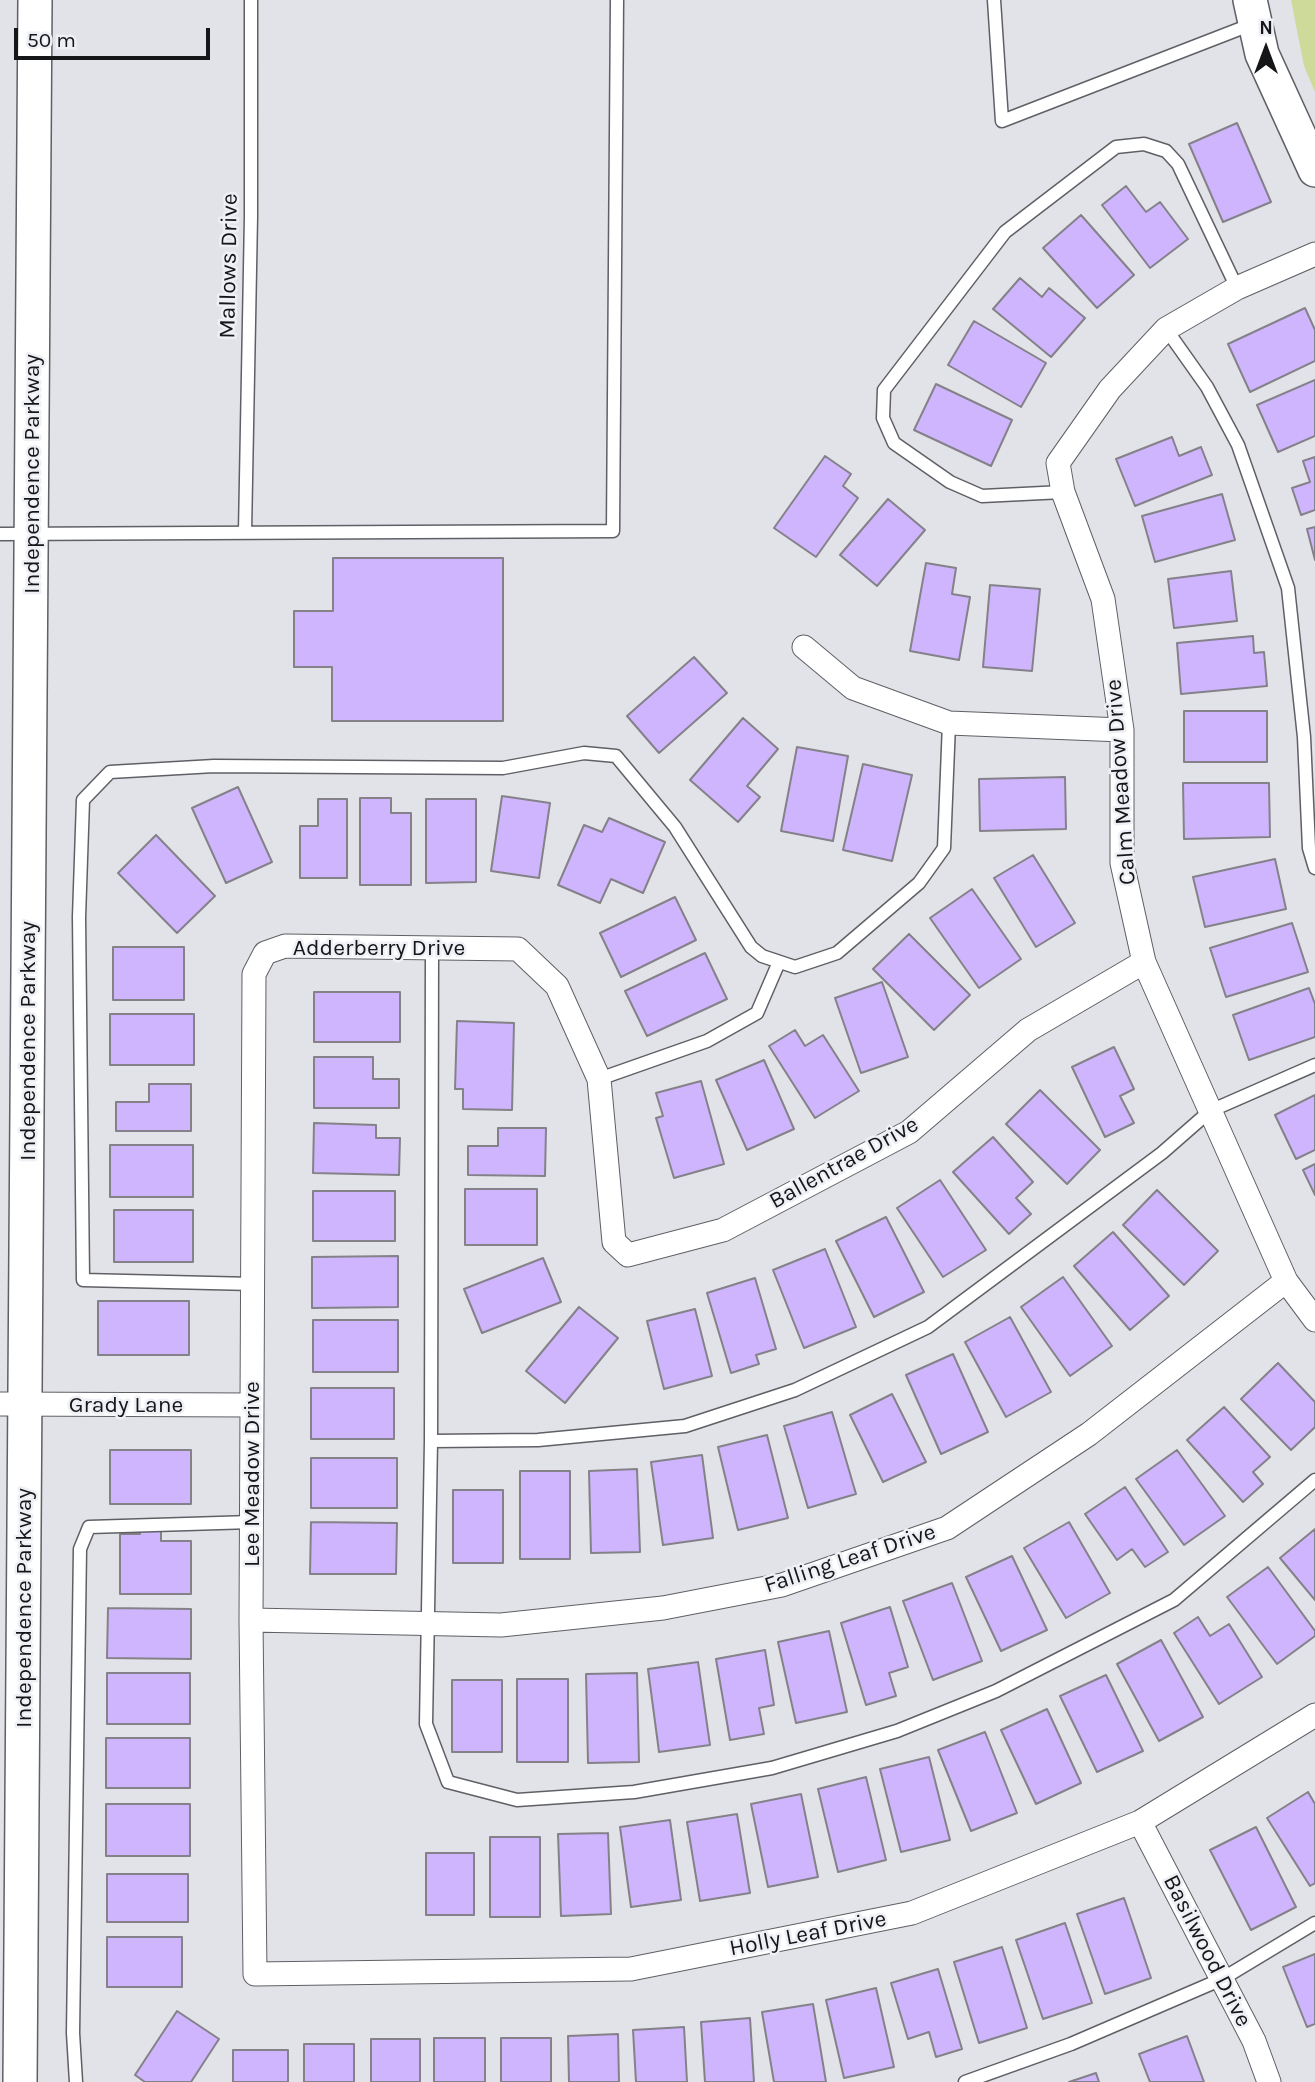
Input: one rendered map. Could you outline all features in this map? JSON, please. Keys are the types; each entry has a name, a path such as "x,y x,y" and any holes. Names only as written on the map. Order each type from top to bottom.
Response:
{"main road":[{"name":"Independence Parkway","path":"20,2082 12,1404 16,533 36,0"},
{"path":"1252,12 1262,54 1315,170"}],"street":[{"path":"1166,329 1237,288 1315,254"},
{"name":"Calm Meadow Drive","path":"1166,329 1110,389 1058,463 1063,492 1103,599 1122,730 1122,863 1144,962 1286,1281 1315,1320"},
{"path":"804,647 853,688 949,723 1122,730"},
{"name":"Adderberry Drive","path":"254,974 265,953 285,946 518,949 558,986 599,1079"},
{"name":"Ballentrae Drive","path":"599,1079 614,1242 628,1255 723,1230 909,1132 1028,1030 1144,962"},
{"name":"Lee Meadow Drive","path":"254,974 251,1620 255,1974"},
{"name":"Falling Leaf Drive","path":"251,1620 500,1625 663,1608 782,1585 947,1528 1089,1434 1286,1281"},
{"name":"Grady Lane","path":"12,1404 253,1405"},
{"name":"Holly Leaf Drive","path":"255,1974 631,1969 912,1913 1140,1822 1315,1715"},
{"name":"Basilwood Drive","path":"1140,1822 1254,2041 1269,2082"}],"lane":[{"name":"Mallows Drive","path":"245,532 251,216 251,0"},
{"path":"16,533 613,531 617,0"},
{"path":"994,0 1002,121 1252,12"},
{"path":"1063,492 982,496 950,482 894,443 883,418 884,390 1005,232 1116,147 1144,144 1166,151 1178,164 1237,288"},
{"path":"1166,329 1207,387 1238,445 1288,588 1304,737 1309,848 1315,868"},
{"path":"253,1283 83,1280 79,917 83,800 110,772 214,766 503,768 584,753 616,756 675,827 751,947 762,956 795,967 836,953 919,883 944,848 949,723"},
{"path":"432,948 432,1441 426,1724 447,1782 517,1800 634,1792 772,1768 897,1731 996,1691 1174,1600 1315,1480"},
{"path":"599,1079 706,1041 757,1013 779,962"},
{"path":"432,1441 538,1440 685,1426 795,1390 928,1327 1162,1153 1210,1111 1315,1065"},
{"path":"76,2082 73,2033 80,1549 89,1527 252,1522"},
{"path":"965,2082 1071,2044 1222,1979 1315,1923"}],"green space":[{"path":"1291,0 1315,0 1315,92 1304,66"}],"building":[{"path":"1237,123 1271,202 1223,222 1189,144"},
{"path":"1126,186 1146,212 1160,202 1188,239 1150,268 1102,205"},
{"path":"1081,215 1134,275 1097,308 1043,248"},
{"path":"1020,278 1042,297 1049,288 1085,318 1051,357 993,309"},
{"path":"1305,308 1315,330 1315,361 1250,392 1228,344"},
{"path":"974,321 1046,363 1021,407 948,365"},
{"path":"1315,380 1315,436 1278,452 1257,405"},
{"path":"936,384 1012,420 991,466 914,430"},
{"path":"1172,437 1179,456 1201,447 1212,475 1135,506 1116,459"},
{"path":"825,456 851,474 843,486 858,498 816,557 774,528"},
{"path":"1315,457 1315,510 1301,515 1292,488 1310,482 1303,461"},
{"path":"1222,494 1235,540 1155,562 1142,516"},
{"path":"888,499 925,530 877,586 840,555"},
{"path":"1315,527 1315,560 1307,529"},
{"path":"333,558 503,558 503,721 332,721 332,667 294,667 294,611 333,611"},
{"path":"926,563 956,568 952,594 970,597 959,660 910,651"},
{"path":"1231,571 1237,621 1174,628 1168,579"},
{"path":"990,585 1040,589 1032,671 983,667"},
{"path":"1253,636 1254,653 1264,652 1267,686 1181,694 1177,643"},
{"path":"694,657 727,693 659,753 627,716"},
{"path":"1184,711 1267,711 1267,762 1184,762"},
{"path":"743,718 778,749 747,786 760,797 738,822 690,780"},
{"path":"797,747 848,756 833,841 781,831"},
{"path":"863,764 912,775 892,861 843,850"},
{"path":"1065,777 1066,829 980,831 979,779"},
{"path":"1183,783 1269,783 1270,837 1184,839"},
{"path":"238,787 272,862 226,883 192,808"},
{"path":"502,796 550,803 539,878 491,871"},
{"path":"360,798 391,798 391,813 411,813 411,885 360,885"},
{"path":"318,799 347,799 347,878 300,878 300,826 318,826"},
{"path":"426,799 476,799 476,882 426,883"},
{"path":"609,818 665,842 643,893 611,879 600,903 558,885 584,825 602,832"},
{"path":"156,835 215,896 177,933 118,873"},
{"path":"1033,855 1075,923 1036,947 994,878"},
{"path":"1275,859 1286,909 1205,927 1193,877"},
{"path":"972,889 1021,959 979,988 930,918"},
{"path":"675,897 696,940 621,977 600,933"},
{"path":"1292,923 1308,972 1226,997 1210,948"},
{"path":"909,934 970,995 934,1030 873,969"},
{"path":"113,947 184,947 184,1000 113,1000"},
{"path":"705,953 727,999 647,1036 625,991"},
{"path":"882,982 908,1057 861,1073 835,998"},
{"path":"1309,988 1315,1004 1315,1037 1249,1060 1233,1015"},
{"path":"314,992 400,992 400,1042 314,1042"},
{"path":"110,1014 194,1014 194,1065 110,1065"},
{"path":"457,1021 514,1023 512,1110 463,1109 463,1089 455,1089"},
{"path":"795,1030 805,1046 823,1035 859,1091 815,1118 769,1046"},
{"path":"1114,1047 1134,1089 1120,1096 1134,1123 1105,1137 1072,1067"},
{"path":"314,1057 373,1057 373,1079 399,1079 399,1108 314,1108"},
{"path":"764,1060 794,1129 747,1150 716,1080"},
{"path":"701,1081 724,1164 674,1178 656,1118 663,1116 656,1093"},
{"path":"149,1084 191,1084 191,1131 116,1131 116,1102 149,1102"},
{"path":"1040,1090 1100,1150 1067,1184 1006,1124"},
{"path":"1315,1095 1315,1150 1296,1159 1275,1115"},
{"path":"314,1123 376,1125 376,1138 400,1138 399,1175 313,1173"},
{"path":"498,1128 546,1128 545,1176 468,1175 468,1146 498,1146"},
{"path":"993,1137 1033,1182 1016,1198 1031,1214 1009,1234 953,1172"},
{"path":"110,1145 193,1145 193,1197 110,1197"},
{"path":"1315,1164 1315,1195 1303,1170"},
{"path":"940,1180 986,1250 943,1277 897,1208"},
{"path":"465,1189 537,1189 537,1245 465,1245"},
{"path":"1157,1190 1218,1251 1184,1285 1123,1225"},
{"path":"313,1191 395,1191 395,1241 313,1241"},
{"path":"114,1210 193,1210 193,1262 114,1262"},
{"path":"886,1217 924,1292 874,1317 836,1241"},
{"path":"1113,1232 1169,1296 1130,1330 1074,1266"},
{"path":"825,1249 856,1327 804,1348 773,1270"},
{"path":"398,1256 398,1307 312,1308 312,1257"},
{"path":"543,1258 561,1302 482,1333 464,1289"},
{"path":"1063,1277 1112,1346 1070,1376 1021,1307"},
{"path":"755,1278 776,1349 756,1355 759,1364 731,1373 707,1293"},
{"path":"98,1301 189,1301 189,1355 98,1355"},
{"path":"579,1307 618,1338 565,1403 526,1371"},
{"path":"695,1309 712,1376 664,1389 647,1321"},
{"path":"1010,1317 1051,1392 1006,1417 965,1342"},
{"path":"313,1320 398,1320 398,1372 313,1372"},
{"path":"953,1354 988,1432 941,1454 906,1375"},
{"path":"1278,1363 1315,1402 1315,1427 1291,1450 1241,1399"},
{"path":"311,1388 394,1388 394,1439 311,1439"},
{"path":"892,1394 926,1462 883,1482 850,1415"},
{"path":"1224,1407 1270,1457 1253,1472 1263,1484 1243,1502 1187,1440"},
{"path":"832,1412 856,1494 808,1508 784,1426"},
{"path":"767,1435 788,1518 738,1530 718,1447"},
{"path":"110,1450 191,1450 191,1504 110,1504"},
{"path":"1177,1450 1225,1516 1184,1545 1136,1479"},
{"path":"702,1455 713,1538 663,1545 651,1462"},
{"path":"311,1458 397,1458 397,1508 311,1508"},
{"path":"637,1469 640,1552 591,1553 589,1471"},
{"path":"520,1471 570,1471 570,1559 520,1559"},
{"path":"1125,1487 1168,1552 1145,1567 1132,1549 1117,1560 1085,1514"},
{"path":"453,1490 503,1490 503,1563 453,1563"},
{"path":"311,1522 397,1523 396,1574 310,1574"},
{"path":"1069,1522 1110,1593 1066,1618 1024,1548"},
{"path":"140,1529 161,1529 161,1541 191,1541 191,1594 120,1594 120,1534 140,1534"},
{"path":"1315,1529 1315,1600 1280,1558"},
{"path":"1012,1556 1047,1630 1001,1651 966,1577"},
{"path":"1268,1567 1315,1631 1315,1636 1277,1664 1227,1597"},
{"path":"952,1583 982,1661 933,1680 903,1601"},
{"path":"890,1607 908,1667 889,1673 896,1696 866,1705 841,1623"},
{"path":"108,1608 191,1609 191,1659 107,1658"},
{"path":"1198,1617 1210,1636 1229,1624 1262,1677 1219,1704 1174,1633"},
{"path":"829,1631 847,1712 796,1723 778,1642"},
{"path":"1161,1640 1203,1717 1159,1741 1117,1664"},
{"path":"765,1650 774,1705 759,1708 764,1734 730,1740 716,1659"},
{"path":"698,1662 710,1745 659,1752 648,1669"},
{"path":"107,1673 190,1673 190,1724 107,1724"},
{"path":"637,1673 639,1762 588,1763 586,1674"},
{"path":"1106,1675 1143,1751 1097,1772 1060,1696"},
{"path":"517,1679 568,1679 568,1762 517,1762"},
{"path":"452,1680 502,1680 502,1752 452,1752"},
{"path":"1047,1709 1081,1783 1036,1804 1001,1730"},
{"path":"985,1732 1017,1813 971,1831 938,1750"},
{"path":"106,1738 190,1738 190,1788 106,1788"},
{"path":"929,1757 950,1840 901,1852 880,1769"},
{"path":"866,1777 886,1860 838,1872 818,1789"},
{"path":"1308,1792 1315,1804 1315,1883 1310,1886 1267,1818"},
{"path":"801,1794 818,1877 768,1887 751,1804"},
{"path":"106,1804 190,1804 190,1856 106,1856"},
{"path":"737,1814 750,1893 700,1901 687,1822"},
{"path":"670,1820 681,1900 631,1907 620,1827"},
{"path":"1256,1827 1296,1907 1251,1930 1210,1850"},
{"path":"608,1833 611,1914 561,1916 558,1834"},
{"path":"490,1837 540,1837 540,1917 490,1917"},
{"path":"426,1853 474,1853 474,1915 426,1915"},
{"path":"107,1874 188,1874 188,1922 107,1922"},
{"path":"1124,1898 1151,1978 1105,1994 1077,1914"},
{"path":"1065,1923 1092,2003 1043,2019 1016,1940"},
{"path":"107,1937 182,1937 182,1987 107,1987"},
{"path":"1002,1947 1027,2028 979,2043 954,1962"},
{"path":"1315,1954 1315,2024 1307,2027 1283,1967"},
{"path":"938,1969 962,2049 936,2057 929,2032 908,2039 891,1983"},
{"path":"876,1988 894,2067 844,2078 826,2000"},
{"path":"813,2004 826,2082 774,2082 762,2012"},
{"path":"177,2011 219,2039 191,2082 145,2082 135,2075"},
{"path":"750,2018 754,2082 705,2082 701,2022"},
{"path":"684,2027 687,2082 636,2082 633,2030"},
{"path":"618,2034 619,2082 569,2082 568,2036"},
{"path":"1187,2036 1204,2082 1150,2082 1139,2054"},
{"path":"434,2038 485,2038 485,2082 434,2082"},
{"path":"501,2038 551,2038 551,2082 501,2082"},
{"path":"371,2039 420,2039 420,2082 371,2082"},
{"path":"304,2044 354,2044 354,2082 304,2082"},
{"path":"233,2050 288,2050 288,2082 233,2082"},
{"path":"1096,2073 1099,2082 1069,2082"}]}
